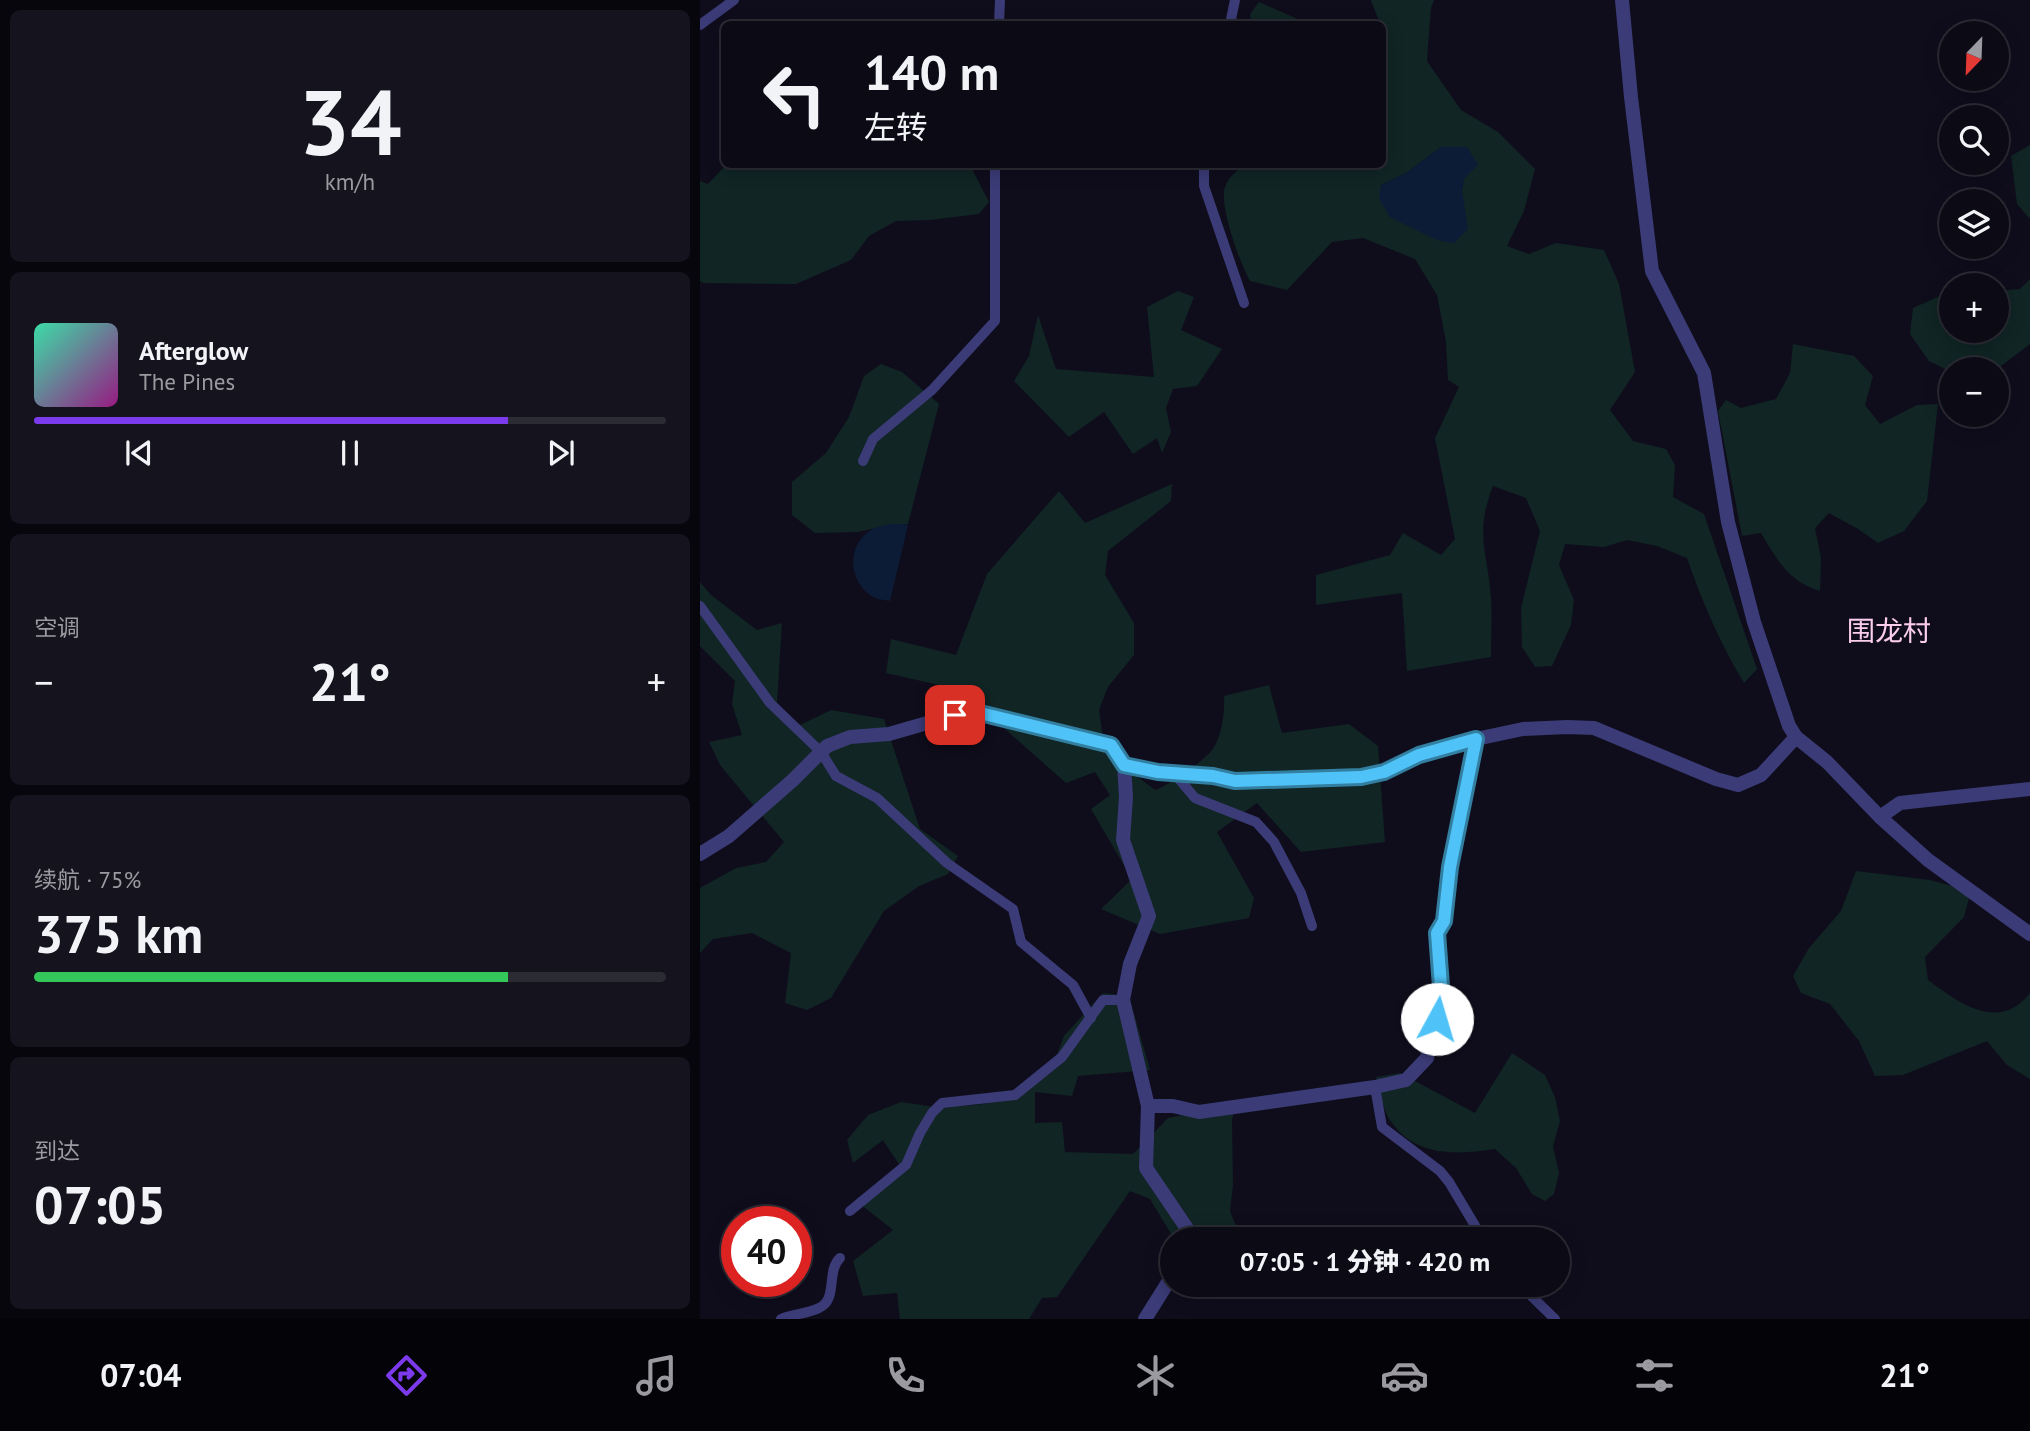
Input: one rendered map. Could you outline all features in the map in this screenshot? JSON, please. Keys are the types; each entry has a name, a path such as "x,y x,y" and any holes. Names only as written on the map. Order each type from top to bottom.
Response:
{"street":[{"path":"700,25 734,0"},
{"path":"999,21 1000,0"},
{"path":"1231,21 1235,0"},
{"path":"1622,0 1652,271 1704,373 1728,522 1754,622 1789,726 1796,737 1827,762 1880,817 1928,860 2030,934"},
{"path":"863,461 873,439 932,390 995,321 995,168"},
{"path":"1204,168 1204,186 1244,303"},
{"path":"700,606 771,703 824,749 836,776 877,798 947,863 1013,909 1021,942 1073,985 1091,1018"},
{"path":"700,854 729,836 824,749 850,737 889,734 955,715 980,713 1111,745 1124,765 1126,797 1123,840 1149,916 1130,964 1123,1000 1148,1106 1146,1168 1186,1227"},
{"path":"1124,765 1235,781 1361,777 1384,772 1419,755 1476,739 1522,729 1567,726 1594,728 1716,779 1738,785 1761,775 1796,737"},
{"path":"1148,1106 1173,1106 1199,1112 1375,1087 1406,1080 1427,1058 1442,1000 1437,933 1444,921 1450,867 1476,739"},
{"path":"1174,773 1195,798 1256,822 1274,842 1296,883 1312,926"},
{"path":"1880,817 1900,803 2030,789"},
{"path":"850,1211 906,1165 920,1132 932,1112 942,1103 1016,1095 1062,1057 1103,1000 1123,1000"},
{"path":"1375,1087 1382,1127 1440,1171 1476,1227"},
{"path":"781,1319 818,1309 825,1304 830,1293 834,1264 840,1258"},
{"path":"1145,1319 1160,1295"},
{"path":"1532,1297 1555,1319"}],"green space":[{"path":"1371,0 1434,0 1427,61 1461,110 1498,132 1535,169 1524,211 1507,246 1529,254 1556,243 1604,250 1619,284 1635,372 1610,410 1633,441 1666,449 1675,465 1673,497 1704,514 1757,669 1744,683 1712,622 1687,558 1657,546 1627,540 1604,547 1565,544 1559,565 1574,600 1571,625 1552,666 1535,667 1522,647 1521,608 1540,531 1526,498 1493,486 1483,530 1491,598 1491,657 1407,671 1402,593 1316,605 1316,575 1390,555 1403,533 1441,555 1455,539 1435,438 1459,387 1448,380 1446,342 1437,295 1415,259 1363,238 1332,242 1287,290 1250,281 1233,238 1224,201 1227,183 1239,169 1386,168 1386,21 1379,21","holes":["1441,147 1464,179 1462,190 1381,185 1406,173"]},
{"path":"1259,2 1302,21 1251,21 1250,14"},
{"path":"2030,145 2030,219 2017,204 2011,156"},
{"path":"723,168 972,168 989,202 979,214 896,221 869,236 851,260 796,284 703,283 700,281 700,181 708,184"},
{"path":"2030,279 2030,344 2009,360 2009,357 1939,357 1939,366 1929,361 1910,334 1913,308 1939,296 1939,343 2009,343 2009,290 2020,289"},
{"path":"1178,291 1194,297 1181,330 1222,349 1197,386 1173,389 1166,408 1171,432 1162,453 1157,438 1133,454 1104,412 1069,437 1014,381 1029,356 1038,315 1056,369 1154,377 1147,307"},
{"path":"1793,344 1854,356 1873,376 1865,405 1880,424 1917,405 1938,404 1927,501 1904,531 1878,543 1829,513 1815,528 1821,558 1820,591 1791,575 1778,561 1761,533 1742,536 1718,411 1726,400 1741,408 1776,399 1790,373"},
{"path":"881,364 902,372 939,404 908,524 858,532 815,533 792,515 792,482 826,453 849,417 864,376"},
{"path":"1172,484 1171,501 1108,551 1105,575 1134,623 1134,655 1108,687 1099,710 1105,752 1155,790 1186,772 1213,749 1222,723 1224,696 1269,685 1282,733 1349,724 1378,746 1385,842 1301,852 1257,803 1217,832 1254,898 1249,918 1160,934 1101,909 1132,879 1091,809 1110,795 1095,772 1066,783 961,690 886,673 891,639 956,655 987,574 1059,491 1085,523"},
{"path":"700,582 711,595 757,630 782,623 777,703 800,725 831,710 884,719 920,829 958,856 948,874 919,886 884,911 831,998 807,1010 785,1003 791,953 752,933 713,939 700,953 700,888 736,868 766,862 784,842 720,765 709,742 742,735 732,704 735,681 700,646"},
{"path":"1856,871 1930,880 1971,891 1964,917 1925,957 1928,980 1966,1005 1992,1013 2018,1005 2030,993 2030,1079 2007,1065 1987,1041 1903,1075 1875,1076 1859,1041 1830,1004 1801,993 1793,976 1809,948 1841,911"},
{"path":"1103,993 1129,996 1150,1070 1078,1076 1072,1096 1035,1092 1035,1123 1062,1122 1065,1152 1133,1154 1168,1118 1236,1104 1232,1120 1233,1185 1230,1211 1236,1227 1167,1227 1150,1199 1130,1191 1057,1297 1042,1298 1029,1319 900,1319 897,1293 863,1296 853,1261 893,1230 855,1200 900,1166 883,1140 853,1163 847,1140 868,1115 901,1102 935,1107 1016,1099 1050,1073 1064,1036"},
{"path":"1512,1053 1545,1075 1555,1097 1560,1121 1553,1146 1559,1173 1554,1194 1545,1201 1532,1194 1516,1168 1495,1149 1437,1151 1411,1141 1387,1116 1376,1077 1400,1073 1475,1113"}],"water":[{"path":"1441,147 1467,147 1478,165 1464,179 1462,190 1468,229 1454,243 1437,240 1390,217 1379,199 1381,185 1406,173"},
{"path":"889,524 908,525 890,601 872,596 857,580 854,571 854,553 858,544 863,536 875,528"}],"district":[{"name":"围龙村","path":"1889,631"}],"route":[{"path":"955,715 980,713 1111,745 1124,765 1235,781 1361,777 1384,772 1419,755 1476,739 1450,867 1444,921 1437,933 1442,1000 1437,1019"}]}
